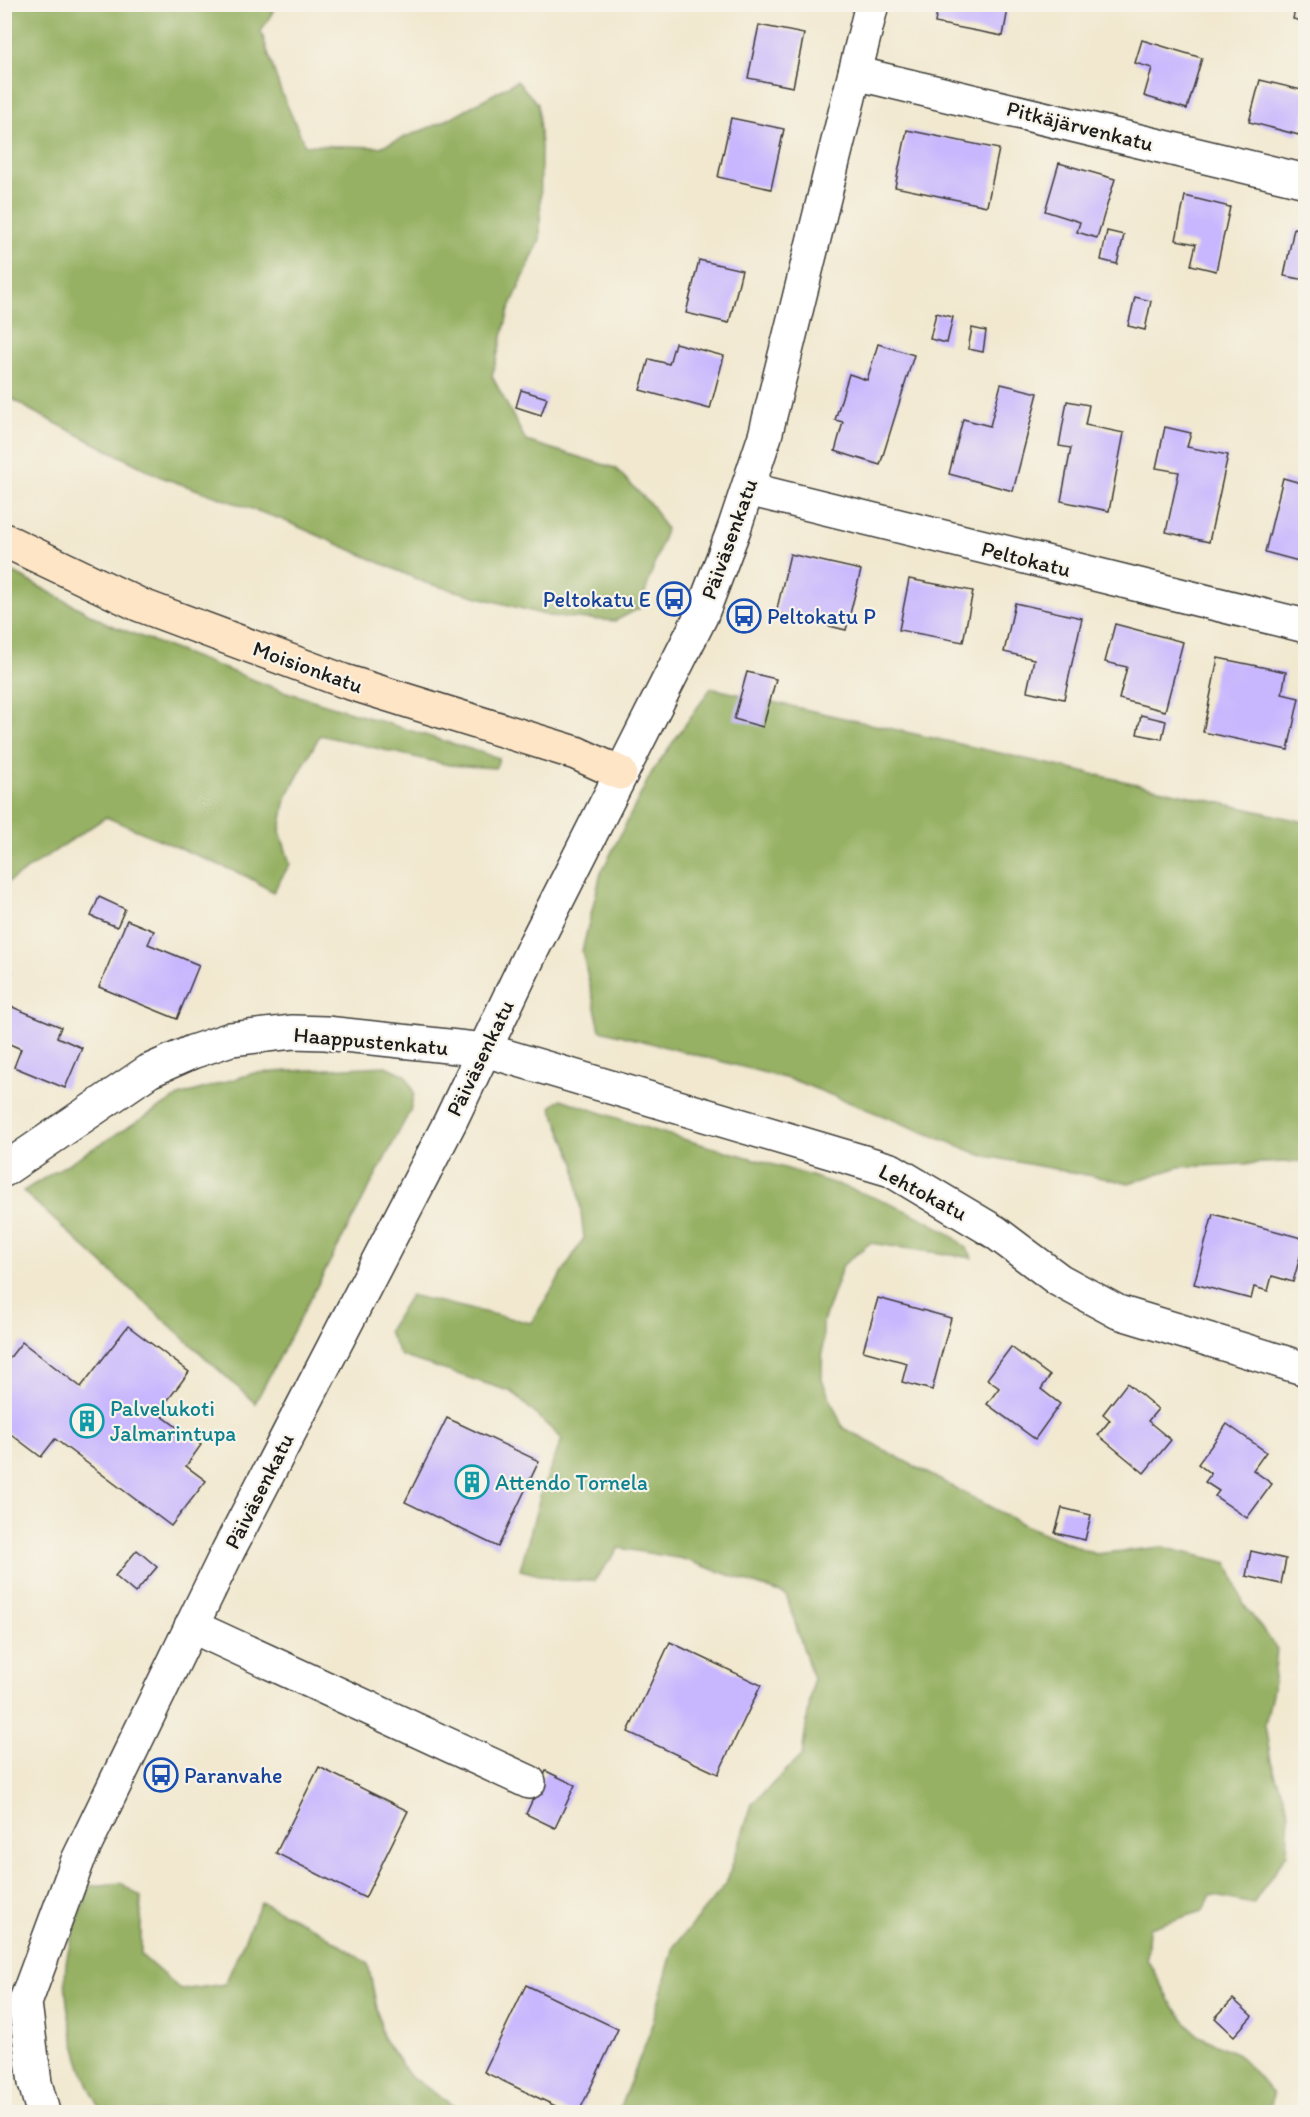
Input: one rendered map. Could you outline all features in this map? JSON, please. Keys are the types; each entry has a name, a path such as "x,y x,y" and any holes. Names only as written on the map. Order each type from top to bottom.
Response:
{"street":[{"name":"Päiväsenkatu","path":"39,2098 25,2003 78,1860 192,1626 485,1050 620,773 701,616 765,436 872,4"},
{"name":"Pitkäjärvenkatu","path":"855,73 1305,181"},
{"name":"Peltokatu","path":"748,489 1305,626"},
{"name":"Moisionkatu","path":"4,540 140,605 344,681 576,753 620,773"},
{"name":"Haappustenkatu","path":"4,1170 149,1071 192,1052 231,1039 293,1032 326,1033 485,1050"},
{"name":"Lehtokatu","path":"485,1050 891,1170 995,1232 1059,1280 1118,1312 1305,1370"},
{"path":"192,1626 529,1782"}],"green space":[{"path":"4,5 277,5 261,31 281,92 305,145 380,147 443,122 517,81 538,104 541,148 540,239 509,310 492,376 526,441 615,468 652,506 666,529 640,608 615,621 549,616 426,583 283,520 161,477 32,411 5,394"},
{"path":"5,568 108,624 280,690 499,758 496,768 449,765 320,735 286,798 280,831 290,864 273,892 248,877 106,817 5,884"},
{"path":"711,688 1305,822 1305,1161 1179,1167 1129,1183 981,1155 796,1081 600,1030 582,951 601,873 652,772"},
{"path":"386,1066 406,1075 414,1093 410,1111 255,1403 23,1191 179,1096 254,1073"},
{"path":"561,1099 622,1120 840,1185 925,1220 955,1238 973,1258 870,1243 843,1265 823,1322 822,1380 843,1428 1024,1525 1095,1554 1162,1547 1228,1563 1244,1605 1277,1649 1273,1689 1265,1725 1271,1762 1289,1812 1287,1853 1253,1904 1211,1895 1203,1911 1149,1928 1147,1959 1173,2006 1197,2035 1238,2054 1273,2094 1270,2112 618,2112 650,2032 674,1946 726,1884 752,1804 802,1755 813,1679 786,1595 683,1559 619,1548 594,1581 559,1580 520,1570 541,1493 562,1439 512,1392 401,1356 388,1331 410,1295 531,1323 584,1238 575,1163 551,1107"},
{"path":"121,1883 141,1897 141,1955 181,1990 225,1984 261,1902 318,1930 368,1964 383,2038 409,2075 462,2112 103,2112 86,2078 73,2035 68,2012 66,1970 70,1944 90,1886"}],"building":[{"path":"750,4 765,4 764,9"},
{"path":"938,4 1009,4 1003,36 935,23"},
{"path":"1296,4 1306,4 1306,22 1293,19"},
{"path":"759,25 804,34 793,87 748,78"},
{"path":"1142,40 1202,58 1187,109 1144,96 1152,68 1135,63"},
{"path":"1260,80 1306,91 1306,108 1299,135 1249,122"},
{"path":"731,118 784,129 771,189 718,177"},
{"path":"907,130 999,149 987,206 895,187"},
{"path":"1059,163 1115,179 1097,238 1077,232 1080,222 1045,211"},
{"path":"1185,196 1230,207 1216,271 1191,265 1196,244 1176,240"},
{"path":"1294,228 1306,231 1306,280 1284,276"},
{"path":"1107,231 1124,235 1117,264 1101,260"},
{"path":"699,260 742,270 729,323 686,313"},
{"path":"1135,297 1151,301 1145,330 1128,326"},
{"path":"936,313 953,317 947,343 930,339"},
{"path":"972,328 986,331 983,352 968,349"},
{"path":"675,343 724,356 710,409 640,390 649,359 669,364"},
{"path":"878,344 914,355 880,465 835,451 843,422 835,420 849,374 867,380"},
{"path":"1001,384 1038,393 1013,491 949,474 963,419 990,426"},
{"path":"521,390 547,398 541,415 516,407"},
{"path":"1067,401 1089,405 1085,425 1124,433 1109,511 1061,501 1071,448 1059,446"},
{"path":"1165,427 1191,433 1187,447 1228,455 1209,542 1166,532 1179,472 1156,468"},
{"path":"1306,467 1306,563 1265,552 1283,478 1301,483"},
{"path":"790,554 861,570 846,630 776,613"},
{"path":"909,579 973,591 963,642 899,630"},
{"path":"1015,603 1082,618 1064,699 1027,691 1034,659 1004,652"},
{"path":"1115,624 1183,642 1165,711 1119,699 1127,667 1105,662"},
{"path":"1218,658 1286,672 1282,694 1299,698 1288,750 1203,732"},
{"path":"747,672 776,679 763,727 734,719"},
{"path":"1141,715 1166,721 1162,739 1137,734"},
{"path":"99,897 125,909 117,927 91,916"},
{"path":"127,920 154,931 148,944 199,965 177,1019 99,987"},
{"path":"5,967 11,972 5,982"},
{"path":"5,1004 61,1027 57,1037 82,1048 65,1088 14,1067 21,1049 5,1042"},
{"path":"1213,1214 1305,1239 1293,1282 1272,1276 1268,1291 1254,1287 1251,1299 1194,1284"},
{"path":"878,1298 951,1318 932,1390 902,1382 907,1363 863,1351"},
{"name":"Palvelukoti Jalmarintupa","path":"128,1326 189,1372 158,1413 201,1445 186,1466 206,1481 171,1526 55,1439 41,1457 4,1429 4,1365 22,1342 81,1387"},
{"path":"1011,1347 1050,1376 1041,1389 1060,1404 1035,1439 987,1404 999,1388 987,1379"},
{"path":"1127,1383 1158,1409 1148,1421 1171,1440 1144,1473 1098,1435 1110,1420 1103,1414"},
{"name":"Attendo Tornela","path":"447,1418 539,1461 498,1547 405,1502"},
{"path":"1227,1424 1266,1452 1253,1470 1272,1484 1247,1518 1215,1496 1219,1491 1205,1482 1211,1474 1198,1464"},
{"path":"1062,1508 1091,1515 1085,1540 1055,1533"},
{"path":"137,1550 157,1567 135,1593 115,1576"},
{"path":"1251,1551 1286,1559 1281,1584 1246,1576"},
{"path":"670,1642 761,1685 718,1774 628,1732"},
{"path":"319,1767 408,1811 365,1898 276,1853"},
{"path":"546,1771 575,1785 555,1828 526,1814"},
{"path":"526,1985 618,2029 579,2112 568,2112 484,2072"},
{"path":"1233,1999 1252,2016 1234,2036 1215,2018"}],"place":[{"name":"Peltokatu E","path":"674,599"},
{"name":"Peltokatu P","path":"744,616"},
{"name":"Palvelukoti Jalmarintupa","path":"87,1421"},
{"name":"Attendo Tornela","path":"472,1482"},
{"name":"Paranvahe","path":"161,1775"}]}
